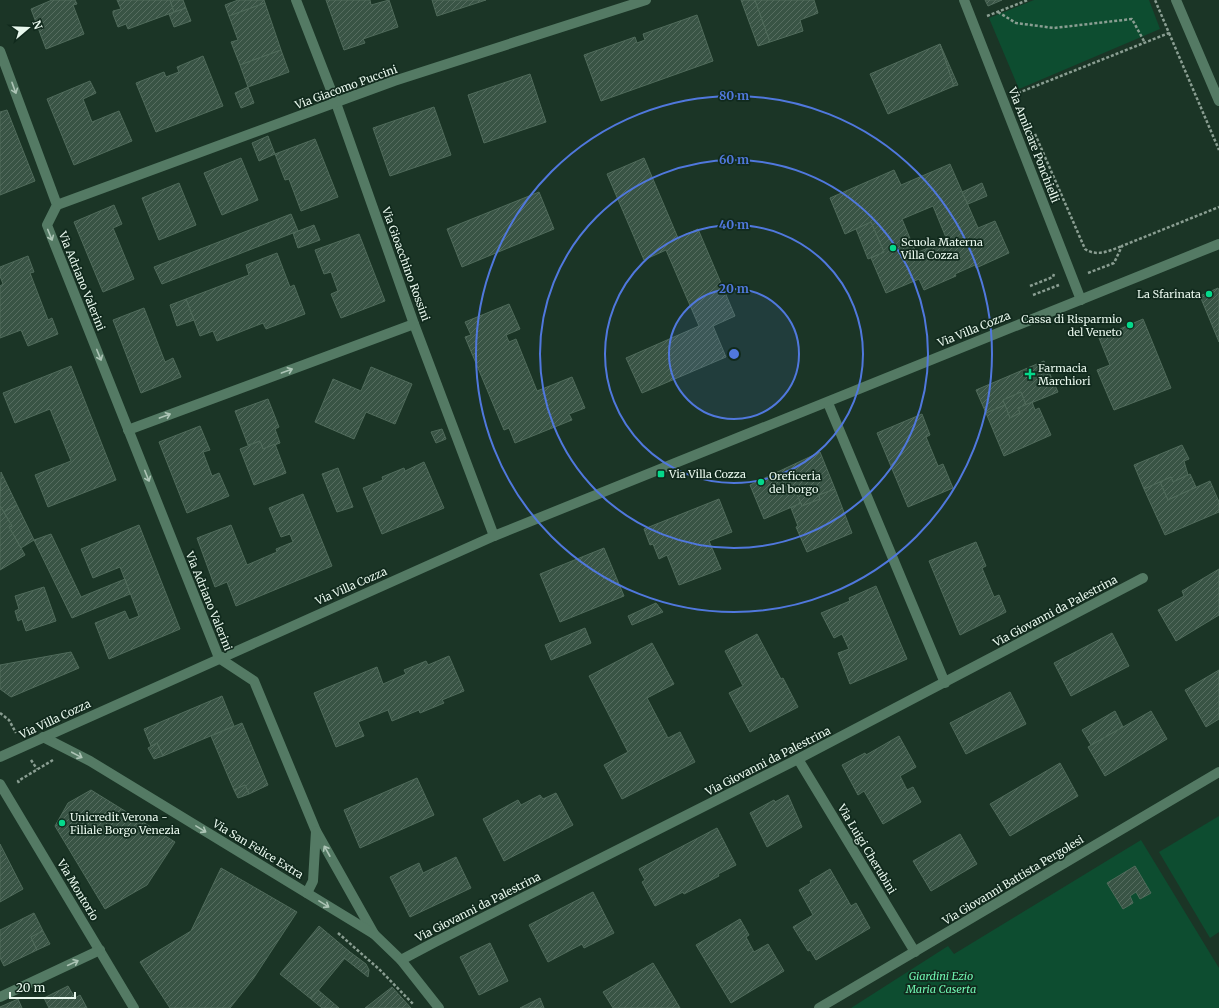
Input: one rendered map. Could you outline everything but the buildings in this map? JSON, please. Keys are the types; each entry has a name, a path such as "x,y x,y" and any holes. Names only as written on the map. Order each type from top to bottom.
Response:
{"street":[{"name":"Via Gioacchino Rossini","path":"296,0 336,103 414,324 494,536"},
{"name":"Via Giacomo Puccini","path":"57,205 394,81 646,0"},
{"name":"Via Amilcare Ponchielli","path":"964,0 1081,300"},
{"path":"1176,0 1219,101"},
{"path":"0,51 57,205"},
{"name":"Via Adriano Valerini","path":"57,205 47,225 218,658 254,681 316,831 374,934"},
{"name":"Via Villa Cozza","path":"0,757 218,658 494,536 828,403 1219,244"},
{"path":"128,430 414,324"},
{"path":"828,403 945,683"},
{"name":"Via Giovanni da Palestrina","path":"401,960 798,759 1143,578"},
{"name":"Via San Felice Extra","path":"43,737 90,762 374,934 401,960 439,1008"},
{"name":"Via Luigi Cherubini","path":"798,759 915,952"},
{"name":"Via Giovanni Battista Pergolesi","path":"819,1008 1219,772"},
{"name":"Via Montorio","path":"0,784 134,1008"},
{"name":"Via Adriano Valerini","path":"307,893 313,881 316,831"},
{"path":"0,997 100,950"}],"path":[{"path":"988,22 986,17 1028,0"},
{"path":"1155,0 1219,150"},
{"path":"998,12 1016,23 1054,28 1132,20 1145,43"},
{"path":"1018,93 1169,33"},
{"path":"1015,86 1021,100"},
{"path":"1033,128 1085,249 1092,254 1100,254 1122,246 1219,207"},
{"path":"1033,295 1114,263 1122,246"},
{"path":"1030,286 1053,277 1055,273 1053,267"},
{"path":"0,713 9,720 23,747"}],"green space":[{"path":"1034,0 1149,0 1160,29 1019,89 989,18"},
{"path":"1219,816 1219,932 1210,938 1159,852"},
{"name":"Giardini Ezio Maria Caserta","path":"1141,840 1219,968 1219,1008 851,1008 948,946 954,954"}],"place":[{"name":"Scuola Materna Villa Cozza","path":"893,248"},
{"name":"La Sfarinata","path":"1209,294"},
{"name":"Cassa di Risparmio del Veneto","path":"1130,325"},
{"name":"Farmacia Marchiori","path":"1030,374"},
{"name":"Via Villa Cozza","path":"661,474"},
{"name":"Oreficeria del borgo","path":"761,482"},
{"name":"Unicredit Verona - Filiale Borgo Venezia","path":"62,823"}]}
